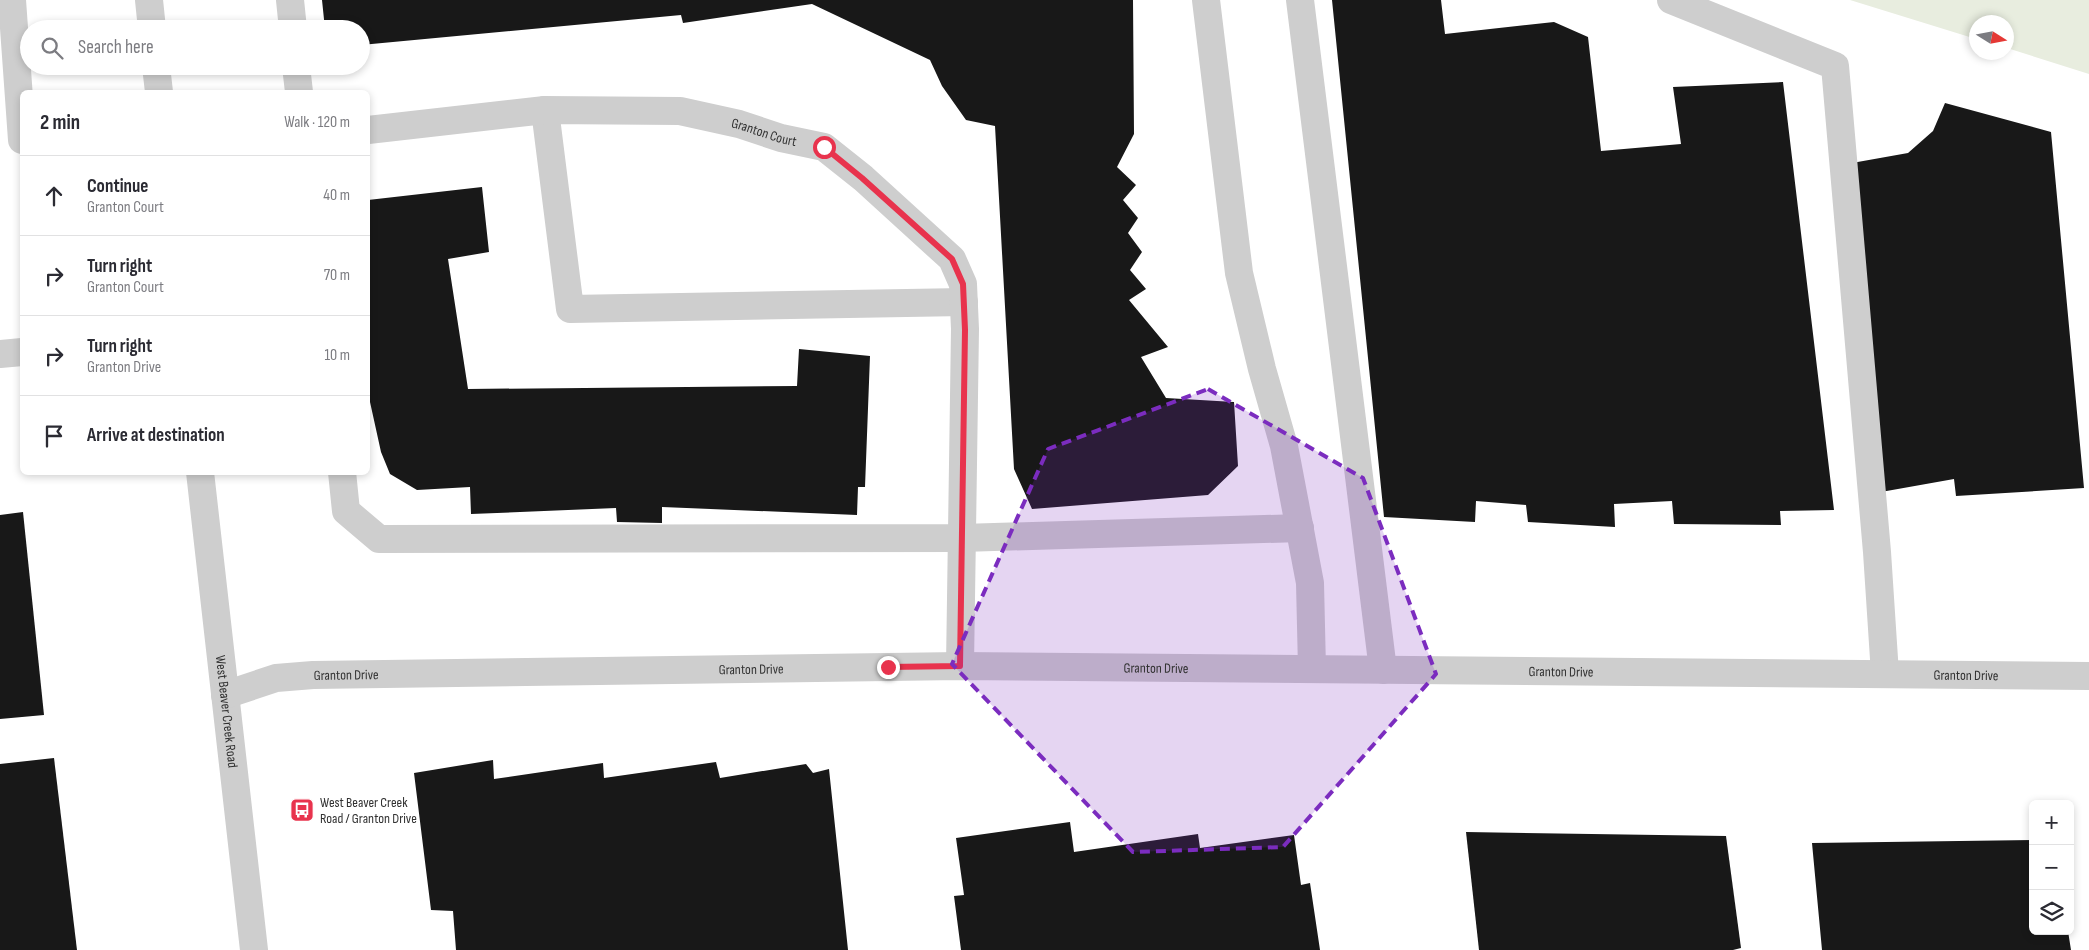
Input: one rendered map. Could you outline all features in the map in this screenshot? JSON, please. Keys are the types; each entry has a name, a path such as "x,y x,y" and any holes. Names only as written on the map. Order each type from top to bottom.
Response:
{"street":[{"path":"12,0 20,112"},
{"path":"149,0 151,20"},
{"path":"290,0 292,20"},
{"path":"1206,0 1239,273 1262,369 1284,446 1310,583 1312,669"},
{"path":"1300,0 1383,670"},
{"path":"1671,0 1835,66 1877,552 1885,674"},
{"path":"157,75 159,90"},
{"path":"297,75 299,90"},
{"path":"545,110 570,309 964,302"},
{"name":"Granton Court","path":"370,130 545,110 680,111 739,124 781,138 824,147 862,178 952,259 963,284 964,302 960,666"},
{"path":"0,354 20,352"},
{"name":"West Beaver Creek Road","path":"200,475 254,950"},
{"path":"342,475 346,511 378,539 962,538 1300,528"},
{"name":"Granton Drive","path":"225,695 276,678 313,674 960,666 2089,676"}],"highlighted area":[{"path":"1208,389 1363,478 1436,674 1283,847 1133,852 952,664 1048,449"}],"shaded area":[{"path":"1850,0 2089,0 2089,74 2014,50 2014,15 1969,15 1969,37"}],"building":[{"path":"322,0 1133,0 1134,134 1117,167 1136,185 1123,200 1138,218 1128,233 1142,252 1130,270 1146,289 1129,300 1168,347 1141,357 1166,398 1234,402 1238,466 1208,495 1032,509 1014,469 995,126 966,120 942,86 930,60 812,4 683,23 681,15 370,44 370,20 324,20"},
{"path":"1332,0 1441,0 1445,34 1554,22 1588,37 1601,151 1681,144 1673,87 1783,82 1834,510 1780,511 1781,525 1674,524 1672,501 1614,504 1615,527 1528,522 1526,505 1476,501 1475,522 1384,517"},
{"path":"1945,103 2051,132 2084,488 1956,496 1954,479 1881,492 1852,163 1908,153 1933,131"},
{"path":"482,187 489,252 448,259 468,389 797,386 799,349 870,356 865,487 858,487 857,515 662,507 662,523 617,522 616,508 471,514 470,487 417,490 390,474 381,452 370,402 370,200"},
{"path":"23,512 44,715 0,719 0,515"},
{"path":"54,758 77,950 0,950 0,764"},
{"path":"493,760 494,779 603,763 604,778 716,762 720,778 806,764 813,773 829,769 848,950 456,950 453,911 431,910 414,773"},
{"path":"1070,822 1074,852 1198,834 1200,848 1294,835 1301,885 1310,883 1320,950 961,950 954,896 964,895 956,838"},
{"path":"1466,832 1726,836 1741,948 1733,950 1479,950"},
{"path":"2029,840 2029,935 2069,935 2071,950 1822,950 1812,843"}],"place":[{"name":"West Beaver Creek Road / Granton Drive","path":"302,810"}],"route":[{"path":"824,147 862,178 952,259 963,284 965,330 960,666 888,667"}]}
